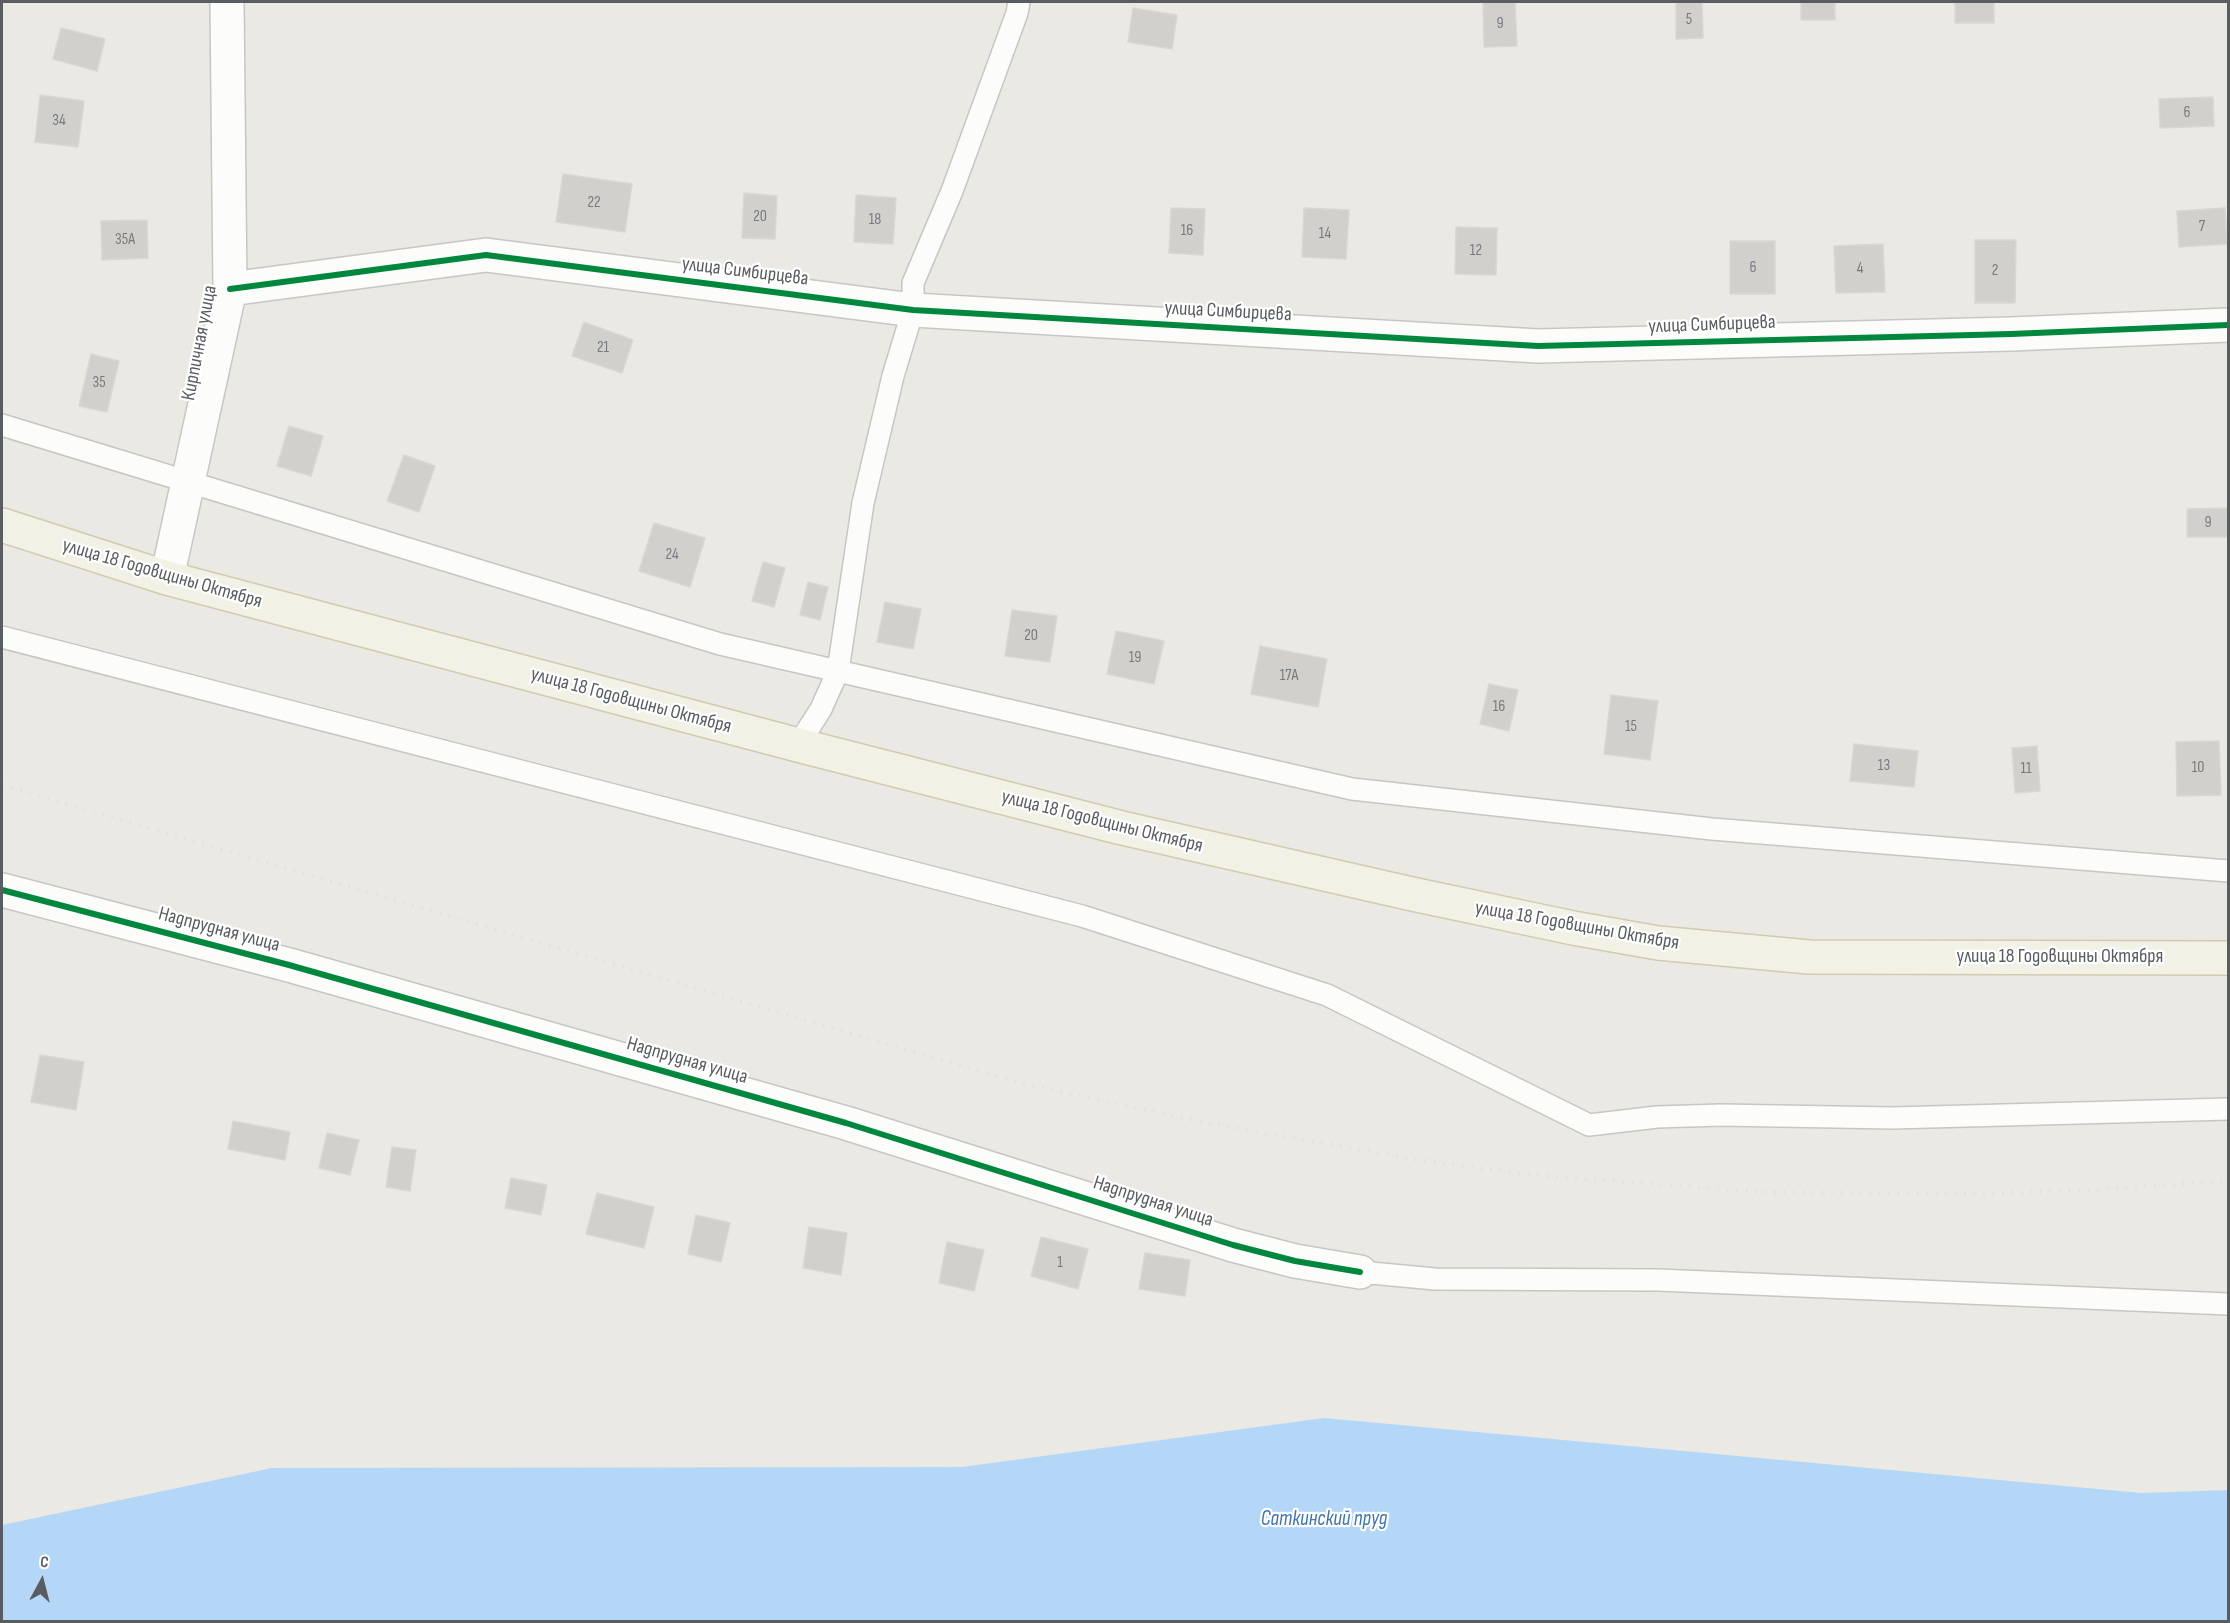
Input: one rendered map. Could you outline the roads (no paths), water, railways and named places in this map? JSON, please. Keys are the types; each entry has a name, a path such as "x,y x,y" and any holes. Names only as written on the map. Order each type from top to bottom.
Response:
{"main road":[{"name":"улица 18 Годовщины Октября","path":"2,525 167,578 798,745 1133,830 1412,894 1658,943 1809,957 2229,958"}],"street":[{"name":"Кирпичная улица","path":"167,578 230,289 227,2"},
{"name":"улица Симбирцева","path":"230,289 486,255 913,310 1538,346 2011,334 2229,325"},
{"name":"Надпрудная улица","path":"2,890 289,965 846,1122 1233,1245 1295,1261 1360,1272"}],"lane":[{"path":"798,745 821,709 838,671 863,503 894,376 913,310 913,283 952,191 1019,2"},
{"path":"2,425 720,644 1352,789 1712,829 2229,871"},
{"path":"2,638 1082,916 1327,995 1589,1125 1668,1116 1892,1118 2229,1109"},
{"path":"1360,1272 1435,1279 1658,1280 2229,1304"}],"water":[{"name":"Саткинский пруд","path":"1324,1418 2141,1493 2228,1490 2228,1621 2,1621 2,1525 272,1468 962,1467"}],"railway":[{"path":"2,785 1009,1080 1203,1122 1419,1160 1534,1175 1761,1192 1985,1194 2228,1181"}]}
